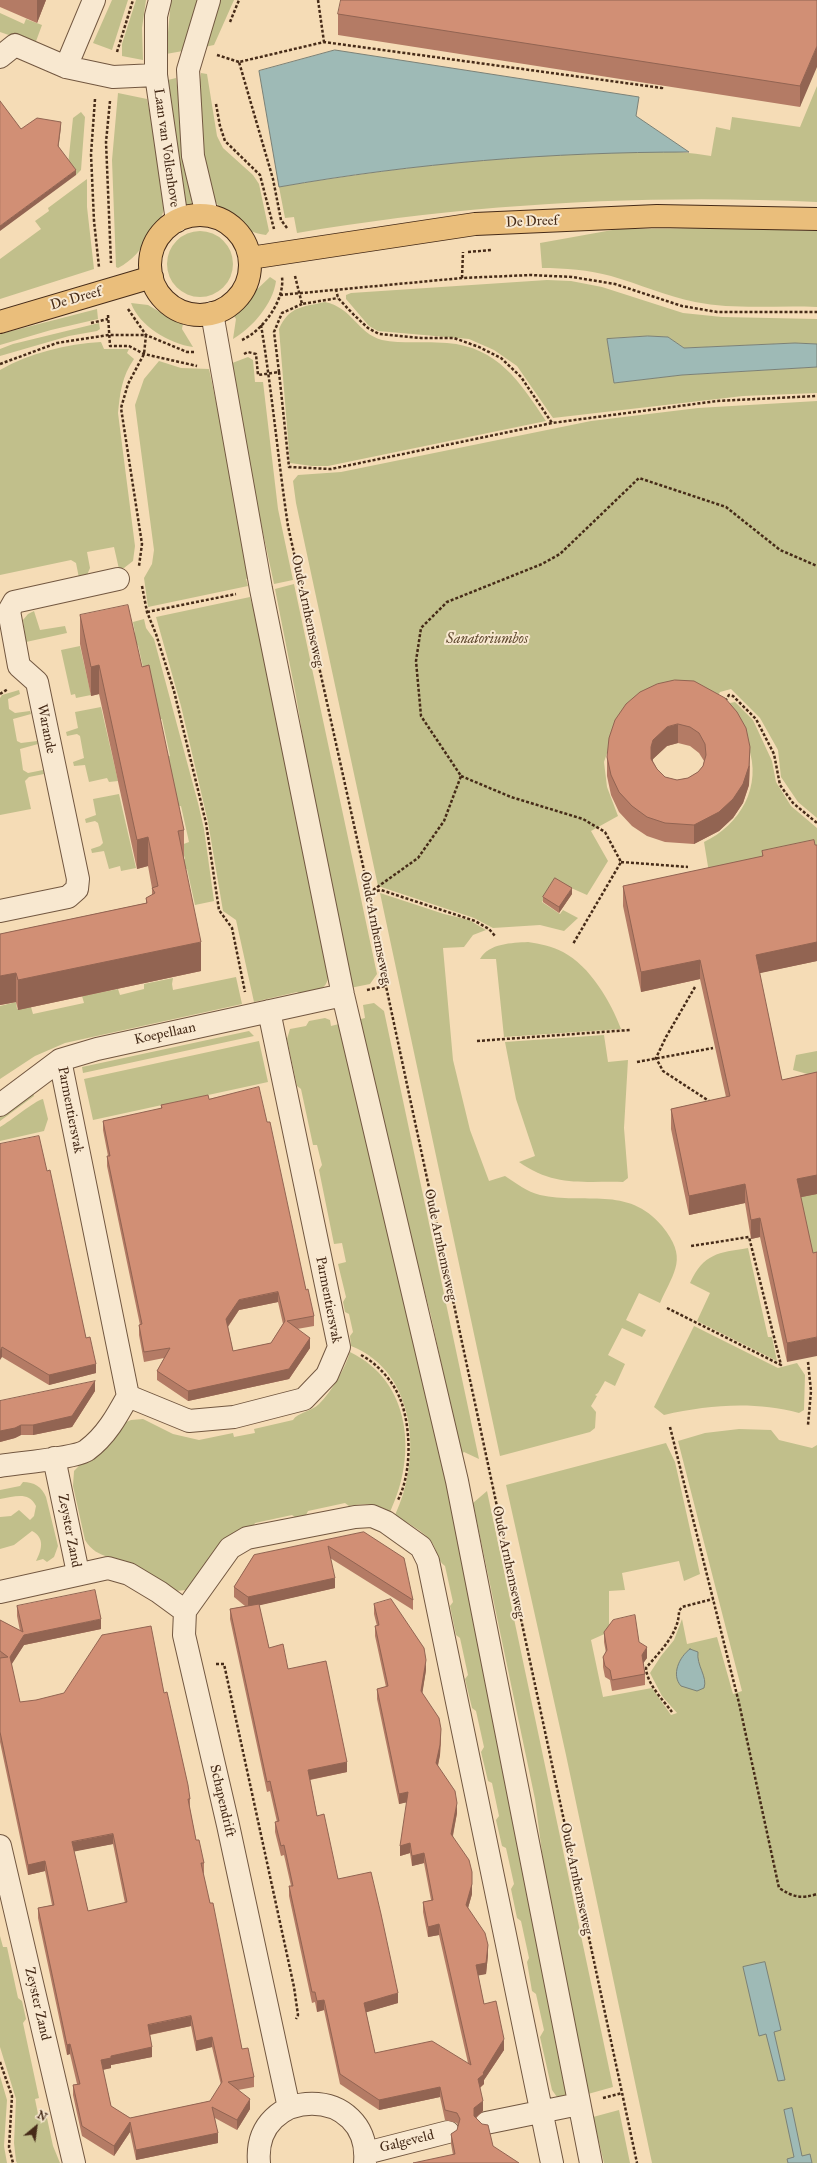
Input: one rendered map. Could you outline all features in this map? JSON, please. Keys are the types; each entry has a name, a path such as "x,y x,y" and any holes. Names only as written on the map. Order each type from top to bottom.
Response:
{"main road":[{"path":"207,215 220,219 235,229 244,242 250,258 250,273 245,287 236,299 226,308 212,313 191,314 171,306 159,293 152,277 150,260 155,244 163,231 177,220 190,216 207,215"},
{"name":"De Dreef","path":"250,258 475,224 657,216 817,219"},
{"name":"De Dreef","path":"0,322 152,277"}],"street":[{"path":"66,67 94,0"},
{"name":"Laan van Vollenhove","path":"160,0 156,16 156,75 177,220"},
{"name":"Laan van Vollenhove","path":"207,215 193,156 188,70 209,0"},
{"name":"Laan van Vollenhove","path":"0,57 15,45 66,67 156,75"},
{"path":"212,313 261,589 343,995 457,1481 591,2163"},
{"name":"Warande","path":"0,911 68,897 77,889 78,879 37,682 19,666 9,611 14,602 118,579"},
{"name":"Koepellaan","path":"0,1105 60,1060 97,1049 343,995"},
{"name":"Parmentiersvak","path":"60,1060 128,1396 189,1422 234,1418 304,1399 327,1375 339,1345 259,1013"},
{"path":"0,1466 54,1458 86,1451 112,1424 128,1396"},
{"name":"Zeyster Zand","path":"0,1592 78,1573 54,1458"},
{"path":"78,1573 108,1568 130,1574 159,1592 185,1611 230,1548 247,1538 355,1517 372,1516 386,1522 421,1547 428,1561 540,2112 552,2163"},
{"name":"Schapendrift","path":"185,1611 184,1635 228,1825 288,2108"},
{"name":"Zeyster Zand","path":"0,1846 74,2163"},
{"path":"259,2163 258,2152 263,2134 274,2118 288,2108 305,2102 323,2103 339,2110 356,2126 362,2136 365,2158"},
{"path":"486,2124 579,2104"},
{"name":"Galgeveld","path":"365,2158 448,2132"}],"path":[{"path":"109,289 94,221 91,154 96,90 109,71 133,0"},
{"path":"318,0 324,42"},
{"path":"288,229 281,220 273,178 239,62 324,42 662,88 662,85"},
{"path":"108,319 110,257 106,142 109,71"},
{"path":"215,96 220,126 225,141 260,174 264,184 279,254"},
{"path":"462,278 463,252"},
{"path":"280,294 462,278 531,275 572,277 615,284 682,306 717,312 817,312"},
{"path":"295,276 302,304 338,298"},
{"path":"336,289 338,298 368,328 379,334 421,338 454,338 479,347 501,358 521,377 552,423"},
{"name":"Oude Arnhemseweg","path":"261,325 272,391 288,526 369,893 386,986 637,2163"},
{"path":"0,364 57,343 108,335 146,335 144,354 128,384 121,408 142,544 138,564 140,571"},
{"path":"278,372 289,467 330,469 552,423 717,401 817,396"},
{"path":"621,862 605,832 584,819 511,797 461,776 421,716 416,661 420,628 447,602 542,564 560,554 639,478 726,507 780,550 817,566"},
{"path":"142,585 147,612 156,634 174,691 206,823 219,910 232,928 259,1013"},
{"path":"147,612 261,589"},
{"path":"722,704 729,696 733,696 756,719 774,754 780,785 793,803 817,823"},
{"path":"369,893 418,858 444,821 461,776"},
{"path":"621,862 688,867"},
{"path":"572,944 621,862"},
{"path":"369,893 381,890 468,919 489,929 495,936"},
{"path":"656,1058 666,1036 695,987"},
{"path":"477,1041 630,1030"},
{"path":"637,1062 713,1048"},
{"path":"656,1058 663,1071 716,1105"},
{"path":"667,1308 781,1365 749,1237 691,1246"},
{"path":"339,1345 366,1358 381,1371 393,1385 401,1400 408,1439 406,1465 400,1495 386,1522"},
{"path":"808,1362 811,1392 808,1425"},
{"path":"670,1427 739,1703 779,1888 790,1896 804,1898 817,1894"},
{"path":"672,1712 646,1675 646,1668 673,1634 677,1626 678,1611 682,1607 713,1599"},
{"path":"0,2062 12,2096 9,2147 13,2163"}],"green space":[{"path":"112,0 128,0 112,50 93,43"},
{"path":"136,0 146,0 142,28 143,60 122,56 122,44"},
{"path":"171,0 202,0 183,51 166,54"},
{"path":"218,0 234,0 214,45 204,47"},
{"path":"0,13 24,24 26,19 42,25 35,44 0,32"},
{"path":"201,73 207,74 217,136 223,148 253,175 259,184 269,231 266,235 248,230 231,219 217,204 207,188 199,92"},
{"path":"176,78 192,204 190,208 185,208 167,82 168,80"},
{"path":"817,86 817,202 686,199 556,204 491,208 426,215 297,233 294,217 285,218 279,187 353,175 464,162 575,154 660,151 711,156 716,127 730,130 732,117 800,127"},
{"path":"118,93 147,99 162,170 165,198 162,216 143,245 132,258 118,268 116,267 112,160"},
{"path":"81,112 85,117 81,170 76,175 68,165 73,118"},
{"path":"87,179 87,207 94,269 0,299 0,259 41,229 35,221 49,211 48,208"},
{"path":"723,228 817,231 817,307 741,307 695,302 594,272 559,268 542,268 540,243 618,229"},
{"path":"200,231 213,234 223,241 230,251 233,264 230,277 223,287 213,294 200,297 187,294 177,287 170,277 167,264 170,251 177,241 187,234"},
{"path":"270,277 276,281 271,298 266,307 247,329 233,339 236,319 232,313"},
{"path":"547,280 571,281 602,287 683,313 722,317 817,319 817,344 795,343 684,348 668,337 648,336 607,339 614,383 682,375 817,367 817,393 743,396 553,418 517,366 494,350 469,339 378,331 369,326 346,299 346,295 351,293"},
{"path":"325,302 342,309 366,332 382,340 397,342 447,343 465,346 480,351 494,359 517,380 546,421 328,466 312,466 290,463 279,329 283,321 292,312 303,307"},
{"path":"131,303 148,305 177,322 183,323 182,329 193,347 165,338 156,332 141,319"},
{"path":"97,309 98,319 51,330 0,345 0,334"},
{"path":"99,323 100,329 97,331 69,336 0,356 0,349 13,344"},
{"path":"101,342 104,349 129,349 127,353 134,359 124,378 118,413 135,546 133,561 124,568 119,569 114,547 87,552 90,568 87,575 79,578 76,563 71,560 0,575 0,370 23,359 49,350"},
{"path":"248,357 253,360 255,382 263,382 278,509 293,580 274,584 227,365"},
{"path":"159,361 181,368 209,369 253,577 246,579 248,586 148,607 144,578 152,564 154,550 135,405 144,379"},
{"name":"Sanatoriumbos","path":"817,401 817,818 798,802 781,777 778,750 760,718 731,689 720,692 712,707 612,738 604,762 607,787 618,816 591,831 608,861 587,895 569,887 567,890 555,883 542,902 560,914 563,910 578,918 564,931 540,925 493,928 474,918 378,886 296,503 293,481 298,475 341,472 591,421 698,408"},
{"path":"294,584 377,974 370,984 350,988 317,822 296,696 275,589"},
{"path":"250,597 252,604 259,603 328,978 325,986 315,992 302,995 297,992 254,1002 236,920 223,911 208,822 181,706 156,617"},
{"path":"34,611 40,630 65,626 67,633 26,642 23,620 28,614"},
{"path":"144,619 146,628 154,639 198,803 204,829 214,901 195,905 187,869 180,870 178,860 185,859 181,845 189,842 181,806 173,807 163,758 170,756 162,719 155,720 138,645 131,647 129,635 135,633 133,622"},
{"path":"80,646 91,695 76,698 75,694 71,695 61,650"},
{"path":"19,690 20,694 8,699 9,709 15,713 30,711 31,714 13,719 17,741 21,743 37,741 38,744 20,749 23,770 28,773 43,770 44,774 29,777 25,781 31,809 0,815 0,698 2,695"},
{"path":"735,702 753,720 772,761 776,782 791,806 817,828 817,864 711,885 704,842 717,835 738,815 745,803 753,775 752,761 748,746 724,714 730,703"},
{"path":"101,707 118,781 109,782 107,778 89,782 85,765 74,766 73,762 84,758 80,736 77,734 67,736 66,732 78,728 75,712"},
{"path":"119,794 136,868 121,871 120,866 109,869 104,851 92,853 91,849 100,846 103,843 98,823 95,821 86,823 85,819 96,815 93,799"},
{"path":"380,893 444,914 469,920 486,930 473,935 464,947 443,948 453,1060 470,1130 489,1181 505,1176 526,1190 535,1194 556,1198 605,1199 635,1205 649,1213 662,1226 675,1247 677,1256 674,1273 660,1303 639,1293 626,1320 646,1330 642,1337 622,1328 608,1355 625,1364 615,1386 605,1381 598,1393 595,1395 597,1396 591,1406 596,1412 595,1428 590,1432 500,1456"},
{"path":"528,942 559,950 573,958 582,966 591,975 605,996 621,1029 504,1037 496,959 480,959 489,950 495,947"},
{"path":"236,977 242,1004 65,1043 35,1056 0,1079 0,1006 16,1002 17,1009 31,1007 33,1014 84,1003 82,996 118,989 120,995 144,989 144,984 173,978 173,990"},
{"path":"374,1003 384,1011 479,1459 464,1452 461,1454 431,1316 372,1088 357,1020 365,1018 363,1005"},
{"path":"325,1018 330,1020 331,1026 339,1024 378,1192 399,1268 475,1610 566,2095 557,2097 552,2090 540,2037 544,2030 536,1994 532,1991 527,1962 529,1958 521,1921 517,1918 511,1889 514,1884 506,1848 502,1846 496,1820 499,1816 492,1783 488,1781 481,1752 484,1747 476,1711 472,1708 465,1679 468,1675 460,1638 456,1635 450,1606 453,1602 445,1566 440,1561 433,1544 427,1537 419,1530 395,1515 404,1493 409,1469 410,1444 408,1419 401,1396 390,1376 373,1358 351,1346 350,1336 353,1332 349,1314 345,1312 343,1302 346,1297 338,1264 346,1262 342,1243 334,1244 319,1170 322,1165 317,1145 313,1145 301,1089 297,1086 287,1039 290,1029 306,1026 309,1021"},
{"path":"249,1031 254,1036 83,1073 82,1067"},
{"path":"604,1035 608,1062 628,1060 624,1128 628,1178 623,1182 582,1182 544,1176 519,1162 535,1156 516,1099 505,1042"},
{"path":"259,1041 268,1082 93,1120 84,1079"},
{"path":"817,1051 817,1073 811,1075 793,1070 796,1055"},
{"path":"32,1090 34,1096 0,1121 0,1113"},
{"path":"43,1099 48,1119 44,1131 0,1141 0,1127 34,1103"},
{"path":"817,1192 817,1271 796,1194"},
{"path":"748,1248 768,1337 772,1337 777,1361 697,1321 710,1293 690,1283 695,1273 707,1260 713,1256 728,1251"},
{"path":"694,1326 778,1368 797,1363 805,1375 804,1410 799,1413 765,1407 731,1406 698,1409 664,1415 654,1407"},
{"path":"350,1352 371,1365 386,1382 397,1401 403,1422 406,1445 404,1468 399,1490 390,1512 375,1505 360,1504 349,1506 345,1503 308,1511 306,1515 295,1517 292,1515 255,1523 253,1527 187,1590 175,1591 136,1566 102,1555 90,1547 85,1540 73,1486 74,1471 119,1425 131,1420 143,1419 173,1434 199,1440 233,1433 234,1437 255,1433 254,1429 293,1420 319,1404 338,1380"},
{"path":"739,1429 771,1430 779,1440 812,1448 817,1445 817,2163 652,2163 566,1755 506,1485 666,1443 675,1462 700,1574 684,1581 679,1561 622,1573 625,1590 609,1591 609,1632 591,1640 603,1697 652,1688 671,1715 677,1713 662,1696 650,1673 674,1640 682,1619 687,1644 717,1637 733,1694 742,1691 678,1441 705,1433"},
{"path":"23,1482 31,1483 37,1486 42,1490 46,1497 58,1546 54,1557 47,1562 43,1559 36,1561 41,1548 41,1540 32,1531 14,1545 0,1549 0,1517 11,1516 19,1510 30,1520 34,1516 36,1506 29,1498 16,1496 0,1499 0,1490 20,1486"},
{"path":"487,1491 613,2087 588,2094 544,1868 535,1799 473,1503"},
{"path":"0,1936 3,1947 7,1947 18,1998 22,2001 26,2019 23,2023 39,2098 35,2099 39,2119 47,2118 53,2146 60,2163 17,2163 16,2161 14,2143 16,2099 0,2047"},
{"path":"0,2076 7,2100 4,2146 7,2163 0,2163"},
{"path":"619,2110 630,2163 604,2163 593,2117"}],"water":[{"path":"335,50 639,97 636,116 689,152 586,154 484,160 381,171 279,187 259,71"},
{"path":"648,336 668,337 684,348 795,343 817,344 817,367 682,375 614,383 607,339"},
{"path":"690,1649 698,1652 705,1684 704,1688 697,1691 681,1686 677,1677 680,1661"},
{"path":"765,1962 781,2030 774,2032 785,2080 778,2081 766,2034 759,2036 743,1967"},
{"path":"792,2108 802,2156 810,2154 812,2163 788,2163 787,2159 794,2157 784,2110"}],"building":[{"path":"341,0 817,0 817,46 800,86 338,14"},
{"path":"0,101 21,129 37,118 61,122 58,146 76,170 0,226"},
{"path":"128,605 142,667 149,665 184,830 178,831 201,942 18,980 16,973 0,976 0,934 147,903 146,898 155,893 152,888 158,886 148,837 137,840 99,665 91,667 80,615"},
{"path":"675,680 694,681 725,698 737,712 746,728 750,747 749,766 743,784 733,799 719,812 694,825 665,823 647,817 632,806 619,792 611,775 607,757 609,738 615,720 626,704 640,692 657,684","holes":["678,724 690,727 699,733 705,744 706,755 703,766 698,772 688,778 677,780 665,777 657,769 651,759 651,747 653,740 667,727"]},
{"path":"814,840 815,845 817,845 817,942 756,955 782,1080 817,1072 817,1175 797,1179 813,1253 817,1252 817,1337 787,1343 760,1218 751,1220 745,1184 689,1196 671,1109 730,1096 700,960 641,972 623,886 763,856 762,851"},
{"path":"555,878 572,888 559,907 543,897"},
{"path":"259,1087 267,1122 270,1122 306,1290 308,1289 314,1316 287,1321 310,1338 289,1369 188,1391 157,1371 170,1348 144,1352 139,1325 142,1324 107,1156 110,1156 103,1121 162,1108 161,1105 208,1095 209,1099","holes":["278,1292 285,1321 271,1343 233,1351 226,1319 239,1300"]},
{"path":"39,1136 47,1171 50,1170 86,1338 90,1337 96,1364 49,1375 2,1347 0,1351 0,1144"},
{"path":"95,1381 72,1416 33,1425 21,1425 15,1428 0,1431 0,1401"},
{"path":"364,1532 404,1558 413,1600 328,1546 335,1578 248,1597 234,1587 254,1555"},
{"path":"95,1590 101,1619 24,1635 10,1657 20,1702 36,1700 64,1693 102,1635 151,1626 164,1693 167,1692 188,1785 190,1799 188,1799 196,1840 199,1840 204,1863 201,1863 210,1903 213,1903 242,2049 248,2048 254,2077 228,2082 250,2099 237,2120 212,2107 218,2133 136,2150 130,2122 114,2146 82,2126 73,2085 80,2084 70,2044 67,2045 38,1908 54,1905 45,1861 28,1865 0,1732 0,1658 8,1657 0,1651 0,1620 23,1632 17,1606","holes":["113,1834 127,1902 88,1911 72,1842","191,2016 196,2041 212,2037 222,2082 210,2101 130,2118 111,2106 101,2060 111,2058 111,2056 152,2047 148,2025"]},
{"path":"391,1599 424,1648 426,1660 421,1691 439,1718 441,1729 440,1745 436,1763 455,1791 457,1803 451,1834 469,1860 472,1872 472,1884 466,1905 485,1933 488,1945 486,1963 476,1965 484,2004 496,2001 504,2039 483,2073 484,2074 478,2079 483,2101 474,2108 474,2116 482,2124 488,2125 493,2146 519,2163 413,2163 455,2154 451,2134 457,2130 460,2119 457,2113 445,2110 440,2087 379,2100 340,2074 324,2000 317,2001 315,1992 312,1992 289,1886 293,1886 284,1845 281,1846 275,1822 279,1821 270,1781 267,1782 230,1609 259,1604 269,1648 283,1644 288,1669 326,1661 347,1762 308,1770 317,1816 324,1814 338,1879 371,1872 381,1914 398,1993 364,2003 375,2053 432,2041 471,2065 439,1924 428,1927 423,1902 433,1900 424,1853 412,1856 410,1843 400,1846 408,1792 399,1794 377,1689 388,1686 375,1626 379,1625 374,1604"},
{"path":"635,1615 639,1642 647,1647 642,1655 645,1674 612,1680 610,1670 605,1666 603,1657 607,1650 604,1632 613,1620"}]}
